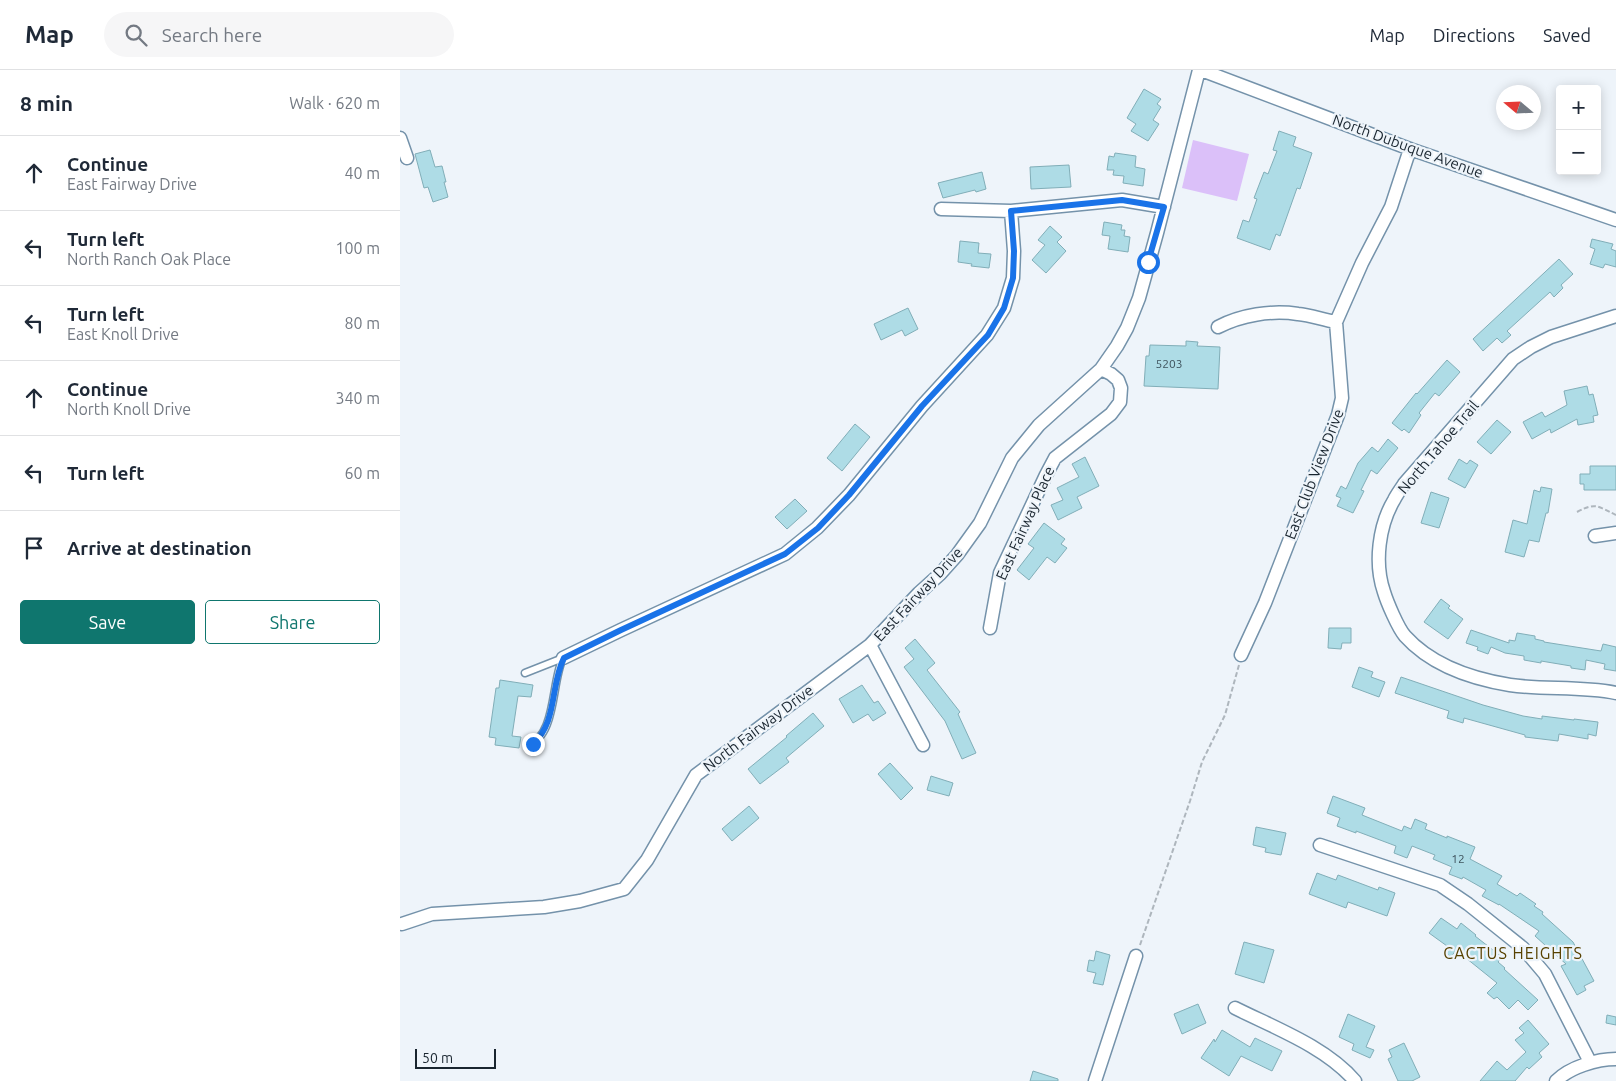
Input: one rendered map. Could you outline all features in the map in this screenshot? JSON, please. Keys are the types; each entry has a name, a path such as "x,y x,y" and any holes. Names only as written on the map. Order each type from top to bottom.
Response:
{"street":[{"name":"North Dubuque Avenue","path":"1200,70 1410,149 1616,220"},
{"name":"East Fairway Drive","path":"870,645 957,555 980,523 1012,458 1027,438 1101,369 1117,346 1138,298 1200,70"},
{"path":"400,138 407,158"},
{"name":"East Club View Drive","path":"1241,655 1264,603 1338,415 1342,398 1336,322 1362,263 1391,207 1410,149"},
{"path":"941,209 1011,211 1122,200 1164,207"},
{"path":"564,658 785,554 818,528 849,495 922,406 988,335 1004,308 1013,278 1014,251 1011,211"},
{"path":"1218,327 1230,320 1278,313 1297,314 1336,322"},
{"name":"North Tahoe Trail","path":"1616,316 1551,337 1531,347 1513,360 1404,484 1394,499 1386,515 1378,563 1380,581 1386,600 1404,635 1428,656 1443,665 1486,680 1511,685 1616,693"},
{"name":"East Fairway Place","path":"990,628 1000,573 1055,458 1111,414 1120,402 1121,388 1118,380 1101,369"},
{"path":"1595,536 1616,534"},
{"path":"870,645 923,745"},
{"name":"North Fairway Drive","path":"402,924 432,914 544,907 580,901 624,889 647,860 696,775 870,645"},
{"path":"1320,844 1440,885 1468,904 1523,948 1545,974 1590,1062"},
{"path":"1095,1081 1136,956"},
{"path":"1235,1008 1325,1053 1344,1068 1354,1081"},
{"path":"1556,1081 1560,1077 1590,1062 1616,1059"}],"lane":[{"path":"524,673 564,658"},
{"path":"526,746 533,744 544,730 554,698 559,666 564,658"}],"path":[{"path":"1577,512 1589,506 1598,506 1616,515"},
{"path":"1136,956 1202,762 1225,714 1241,655"}],"shaded area":[{"path":"1193,140 1249,154 1237,201 1182,188"}],"building":[{"path":"1144,89 1161,99 1157,104 1161,107 1153,120 1159,124 1148,141 1131,131 1136,124 1127,118"},
{"path":"1279,131 1296,137 1293,146 1312,153 1300,189 1297,188 1280,236 1276,234 1270,250 1237,238 1243,220 1249,222 1257,199 1254,198 1264,172 1268,174 1277,151 1273,150"},
{"path":"430,150 435,167 442,166 448,197 433,202 428,187 424,188 415,154"},
{"path":"1115,153 1136,156 1135,167 1145,169 1143,186 1123,183 1124,176 1113,175 1114,170 1107,170 1109,156 1114,157"},
{"path":"1069,165 1071,187 1031,189 1030,167"},
{"path":"982,172 986,189 943,198 938,183"},
{"path":"1104,222 1122,225 1121,230 1125,230 1124,236 1130,237 1128,252 1108,249 1110,236 1102,235"},
{"path":"1050,226 1062,237 1057,242 1066,251 1046,273 1032,260 1045,245 1038,240"},
{"path":"1592,239 1613,244 1611,249 1616,251 1616,267 1605,264 1603,268 1590,264 1595,249 1590,247"},
{"path":"960,241 979,243 978,253 991,254 989,268 958,262"},
{"path":"1559,259 1573,274 1561,285 1563,288 1554,297 1550,292 1507,331 1511,335 1502,343 1497,338 1483,351 1473,339"},
{"path":"908,308 918,329 905,336 902,330 881,340 874,324"},
{"path":"1186,341 1198,342 1197,346 1220,347 1218,389 1144,386 1146,356 1149,356 1150,345 1186,346"},
{"path":"1447,360 1460,372 1439,396 1435,393 1419,413 1421,415 1409,433 1404,429 1402,431 1392,423 1416,393"},
{"path":"1587,386 1589,395 1593,394 1598,415 1593,416 1594,422 1578,425 1577,419 1551,433 1550,429 1532,439 1523,422 1542,412 1545,417 1567,405 1564,391"},
{"path":"1497,420 1511,432 1491,454 1477,442"},
{"path":"855,424 870,437 842,471 827,458"},
{"path":"1388,439 1398,448 1377,474 1371,470 1361,490 1364,491 1353,513 1337,506 1341,498 1336,496 1341,486 1346,489 1358,463 1372,447 1378,452"},
{"path":"1085,457 1099,486 1077,497 1082,508 1058,520 1051,505 1063,500 1057,488 1079,477 1072,464"},
{"path":"1459,459 1467,464 1470,460 1478,465 1465,488 1448,479"},
{"path":"1590,466 1616,466 1616,490 1584,490 1584,484 1580,484 1580,474 1590,474"},
{"path":"1541,487 1552,489 1548,513 1546,513 1539,542 1529,540 1524,557 1505,552 1513,520 1527,524 1534,490 1540,492"},
{"path":"1431,492 1449,498 1439,528 1421,523"},
{"path":"795,499 807,511 787,529 775,517"},
{"path":"1044,523 1065,539 1061,544 1067,548 1055,563 1047,557 1029,580 1017,570 1034,548 1028,544"},
{"path":"1441,599 1450,606 1448,608 1463,619 1448,639 1424,622"},
{"path":"1329,628 1351,628 1351,643 1342,643 1341,649 1328,648"},
{"path":"1471,630 1509,643 1509,640 1515,641 1517,633 1535,636 1535,639 1544,642 1601,651 1603,644 1616,647 1616,671 1604,669 1605,664 1586,660 1585,670 1541,661 1541,663 1524,660 1524,656 1505,653 1491,647 1488,654 1477,650 1478,647 1466,643"},
{"path":"915,639 935,663 927,670 960,712 958,714 976,753 962,759 945,721 904,667 914,659 905,648"},
{"path":"1359,667 1373,672 1371,677 1385,682 1379,697 1352,687"},
{"path":"1401,677 1483,705 1523,716 1542,719 1542,716 1598,722 1596,736 1588,734 1588,739 1559,734 1558,741 1525,737 1525,735 1464,718 1463,723 1447,718 1449,711 1395,693"},
{"path":"500,680 533,685 531,697 518,696 512,736 521,737 519,748 495,745 496,738 489,737 496,688 499,688"},
{"path":"862,685 874,703 878,701 886,713 873,721 868,714 853,723 839,699"},
{"path":"813,713 824,726 786,758 789,762 760,784 748,769"},
{"path":"890,763 913,788 901,800 878,774"},
{"path":"931,776 953,783 949,796 927,790"},
{"path":"1333,796 1365,808 1362,815 1402,831 1404,826 1411,829 1415,819 1427,824 1425,829 1475,847 1470,859 1502,876 1497,884 1517,896 1520,893 1536,904 1534,906 1543,912 1542,914 1573,942 1594,981 1584,986 1586,990 1577,995 1561,966 1566,964 1535,936 1539,931 1499,904 1482,896 1486,890 1463,877 1462,879 1449,874 1452,867 1433,859 1435,855 1412,846 1407,858 1394,853 1396,846 1337,826 1340,818 1327,813"},
{"path":"749,806 759,818 732,841 722,829"},
{"path":"1256,827 1286,833 1281,855 1265,852 1266,848 1253,845"},
{"path":"1317,873 1336,880 1338,875 1378,890 1379,887 1395,893 1387,916 1348,902 1346,908 1309,894"},
{"path":"1441,918 1457,929 1461,923 1476,935 1502,957 1498,962 1538,1000 1528,1010 1518,1000 1509,1009 1497,997 1494,999 1487,993 1497,983 1456,950 1451,957 1443,951 1447,946 1429,933"},
{"path":"1244,942 1274,950 1264,983 1235,974"},
{"path":"1096,951 1110,955 1103,985 1093,983 1096,973 1087,971 1089,960 1094,961"},
{"path":"1198,1004 1206,1023 1182,1034 1174,1014"},
{"path":"1348,1014 1375,1026 1366,1047 1374,1050 1370,1058 1352,1050 1354,1044 1339,1037"},
{"path":"1607,1015 1616,1017 1616,1025 1606,1023"},
{"path":"1528,1020 1549,1044 1539,1053 1542,1057 1529,1069 1527,1067 1515,1081 1480,1081 1497,1061 1507,1070 1526,1052 1515,1040 1524,1033 1519,1028"},
{"path":"1222,1030 1250,1047 1255,1038 1282,1051 1272,1071 1241,1056 1229,1076 1201,1058 1214,1039 1215,1042"},
{"path":"1404,1043 1420,1077 1412,1081 1398,1081 1388,1059 1392,1057 1389,1050"},
{"path":"1033,1071 1058,1079 1058,1081 1030,1081"}],"district":[{"name":"CACTUS HEIGHTS","path":"1513,953"}],"route":[{"path":"533,744 544,730 550,714 559,666 564,658 785,554 818,528 849,495 922,406 988,335 1004,308 1013,278 1014,251 1011,211 1122,200 1164,207 1148,262"}]}
